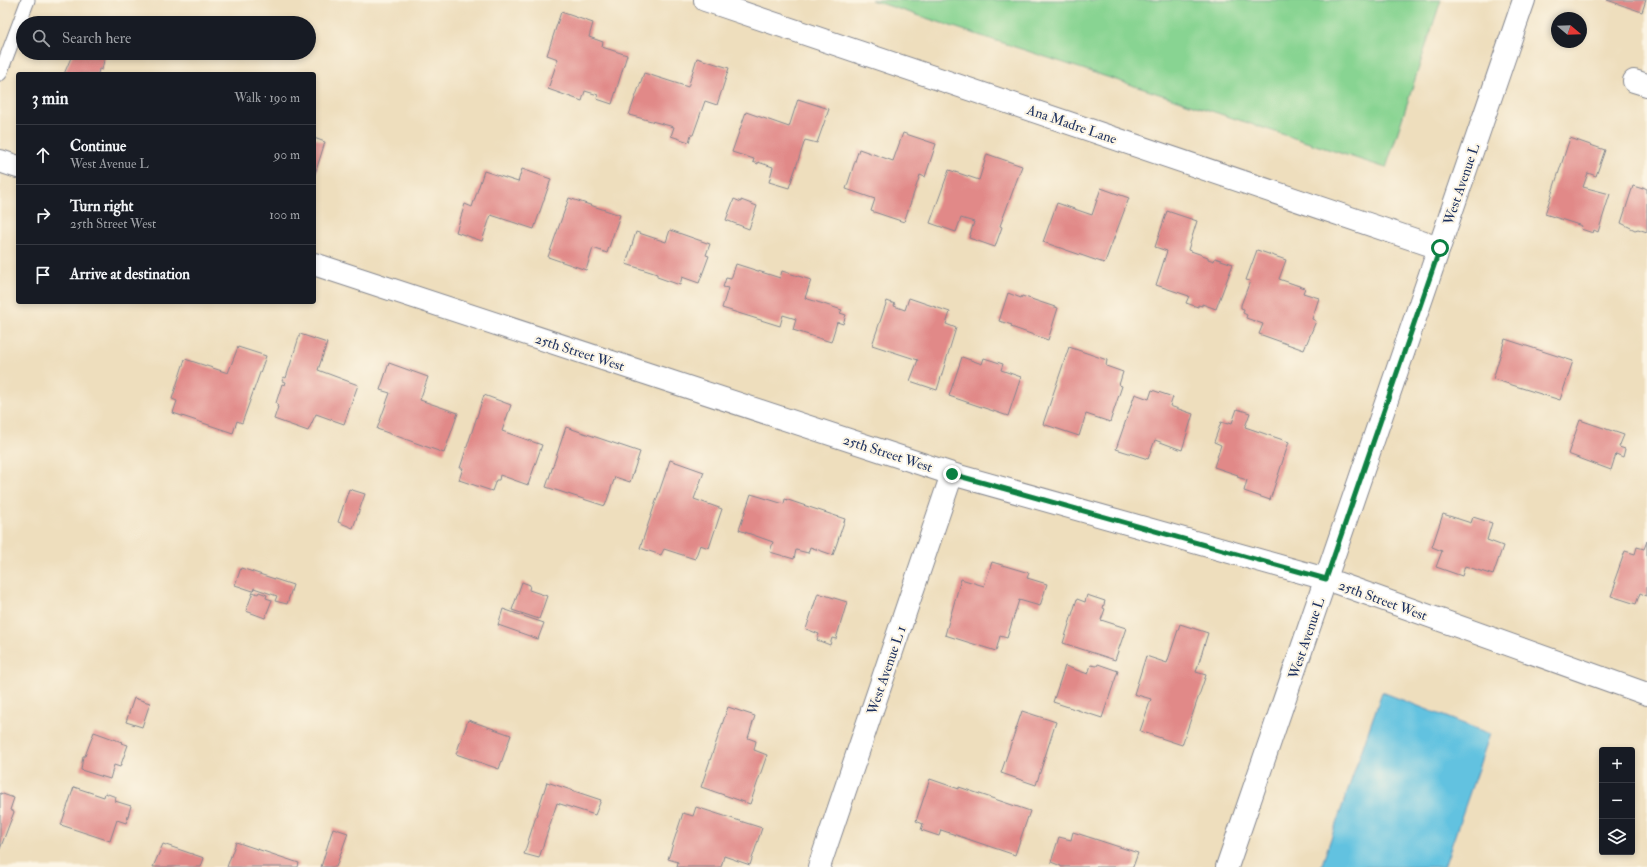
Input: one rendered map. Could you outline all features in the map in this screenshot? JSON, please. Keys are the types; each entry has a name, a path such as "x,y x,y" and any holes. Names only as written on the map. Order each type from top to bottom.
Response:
{"street":[{"name":"Ana Madre Lane","path":"705,0 1440,248"},
{"name":"West Avenue L","path":"1227,867 1524,0"},
{"path":"0,161 16,166"},
{"name":"25th Street West","path":"316,265 952,474 1326,579 1647,694"},
{"name":"West Avenue L 1","path":"819,867 952,474"}],"lane":[{"path":"22,16 28,0"},
{"path":"0,74 16,32"}],"green space":[{"path":"871,0 1441,0 1386,168"}],"water":[{"path":"1382,692 1490,734 1444,867 1321,867"}],"building":[{"path":"1607,0 1646,0 1642,12"},
{"path":"561,12 593,23 589,37 603,42 602,47 627,55 612,104 597,99 598,95 585,91 582,101 548,89 558,59 547,55"},
{"path":"697,58 729,68 717,105 705,101 689,142 671,136 674,127 629,115 644,73 688,87"},
{"path":"70,60 104,60 102,70 99,69 98,72 65,72"},
{"path":"798,99 829,109 817,143 805,140 789,188 769,182 773,167 758,162 758,164 753,162 754,159 732,152 746,112 789,127"},
{"path":"903,133 936,144 925,177 920,175 904,222 871,211 875,199 846,189 859,149 893,161"},
{"path":"1570,138 1605,150 1596,176 1588,173 1583,187 1610,194 1598,232 1594,230 1593,233 1581,229 1582,226 1545,214"},
{"path":"316,139 325,142 316,171"},
{"path":"987,154 1022,166 1000,226 1002,227 995,247 969,238 974,222 961,218 956,232 930,223 949,170 979,180"},
{"path":"522,169 551,179 534,229 491,215 482,241 456,232 465,204 472,207 484,171 518,182"},
{"path":"1633,186 1647,189 1647,232 1638,229 1635,230 1621,223"},
{"path":"1101,188 1129,198 1104,263 1043,242 1057,203 1092,215"},
{"path":"569,198 620,215 607,253 593,248 586,270 548,257"},
{"path":"734,199 757,206 749,229 726,220"},
{"path":"1167,211 1197,221 1188,250 1208,257 1208,259 1214,261 1215,258 1233,264 1216,309 1202,304 1202,306 1198,305 1198,307 1186,303 1189,296 1156,285 1167,251 1155,247"},
{"path":"670,230 710,244 706,255 709,256 699,283 682,277 680,285 657,277 657,274 626,264 636,232 666,242"},
{"path":"1257,250 1286,260 1279,279 1305,288 1303,293 1319,298 1312,319 1316,321 1304,350 1259,334 1263,324 1246,318 1247,315 1243,313 1244,309 1241,308 1241,305 1250,281 1246,280"},
{"path":"736,264 780,278 782,271 811,280 805,298 842,310 840,313 846,315 843,324 837,322 831,342 793,330 796,319 783,315 780,326 722,308 728,288 723,287 726,278 731,279"},
{"path":"1008,293 1058,308 1048,340 1011,327 1012,325 999,321"},
{"path":"909,298 950,312 946,324 956,328 937,390 910,381 918,360 872,345 887,301 895,304 894,306 905,310"},
{"path":"300,334 327,343 318,370 358,385 344,424 316,414 308,431 274,419 278,407 278,404 276,403 282,384 285,385 286,382 282,381 284,377 286,378"},
{"path":"1505,339 1573,361 1560,400 1493,379"},
{"path":"238,347 266,356 242,423 237,421 233,433 173,413 177,401 172,399 185,359 228,373"},
{"path":"1069,347 1107,360 1106,366 1123,372 1119,385 1122,386 1110,422 1086,414 1079,436 1043,424"},
{"path":"962,357 982,364 984,358 1003,364 1001,370 1021,377 1008,416 949,396"},
{"path":"389,363 428,377 420,400 458,413 444,453 377,429 390,393 380,390"},
{"path":"1152,390 1173,397 1170,406 1193,414 1182,450 1155,440 1148,459 1116,449 1135,394 1149,399"},
{"path":"484,395 511,405 502,431 542,445 528,485 500,475 499,480 496,480 492,491 459,480 463,468 460,468"},
{"path":"1237,409 1250,413 1245,427 1289,442 1270,500 1244,491 1247,480 1237,477 1238,475 1214,467 1221,445 1214,442 1221,422 1228,424 1229,422 1232,423"},
{"path":"1580,420 1624,435 1619,447 1625,449 1623,457 1616,454 1611,470 1568,454"},
{"path":"566,427 640,452 630,482 615,477 605,506 546,487"},
{"path":"670,460 704,472 694,499 722,509 709,548 700,545 695,559 664,549 661,555 640,548"},
{"path":"349,489 365,494 353,528 338,522"},
{"path":"751,494 784,504 785,499 845,519 833,555 810,547 808,553 796,550 794,559 770,552 773,542 739,530"},
{"path":"1443,514 1471,523 1473,517 1492,523 1487,540 1503,546 1493,575 1465,566 1462,576 1436,567 1442,551 1432,547"},
{"path":"1647,541 1647,596 1640,593 1636,604 1611,596 1616,582 1614,582 1625,551 1635,554 1637,547 1644,549"},
{"path":"992,562 1029,573 1027,578 1047,584 1040,606 1019,600 1007,638 1000,636 996,651 945,635 961,579 984,586"},
{"path":"241,568 293,585 287,604 275,601 277,596 254,588 253,591 235,585"},
{"path":"522,582 530,585 529,590 547,596 539,619 512,610"},
{"path":"253,592 258,594 259,592 267,595 266,598 272,600 265,618 246,611"},
{"path":"818,593 847,602 836,639 832,638 830,645 817,640 819,634 806,629"},
{"path":"1087,595 1105,601 1103,608 1105,609 1101,620 1126,628 1115,660 1063,643 1077,599 1085,602"},
{"path":"503,609 544,623 538,639 498,625"},
{"path":"1180,624 1208,633 1196,672 1206,675 1182,745 1140,731 1151,699 1134,694 1146,656 1167,663"},
{"path":"1098,664 1118,671 1102,718 1053,702 1065,666 1088,674 1091,665 1097,666"},
{"path":"134,698 150,703 142,727 126,722"},
{"path":"728,707 755,716 748,738 756,741 754,750 767,755 750,804 701,787"},
{"path":"1022,711 1056,722 1036,785 1001,773"},
{"path":"468,720 511,735 499,769 456,754"},
{"path":"94,732 128,745 120,767 114,765 110,779 81,770 83,756 85,756"},
{"path":"930,779 959,789 959,787 1030,811 1015,855 941,830 939,836 921,830 923,824 916,821"},
{"path":"547,782 601,800 595,815 557,803 539,858 524,854"},
{"path":"74,787 104,797 105,793 116,797 115,801 131,806 126,823 117,820 110,841 61,825"},
{"path":"0,793 14,798 10,810 14,812 0,849"},
{"path":"696,807 762,828 750,865 724,856 721,867 677,867 678,862 668,859 683,813 693,816"},
{"path":"333,828 348,833 336,867 321,867"},
{"path":"1073,832 1138,853 1133,867 1061,867 1051,862 1059,837 1071,840"},
{"path":"236,842 299,863 298,867 227,867"},
{"path":"163,844 204,858 201,867 153,867"}],"route":[{"path":"952,474 1326,579 1440,248"}]}
